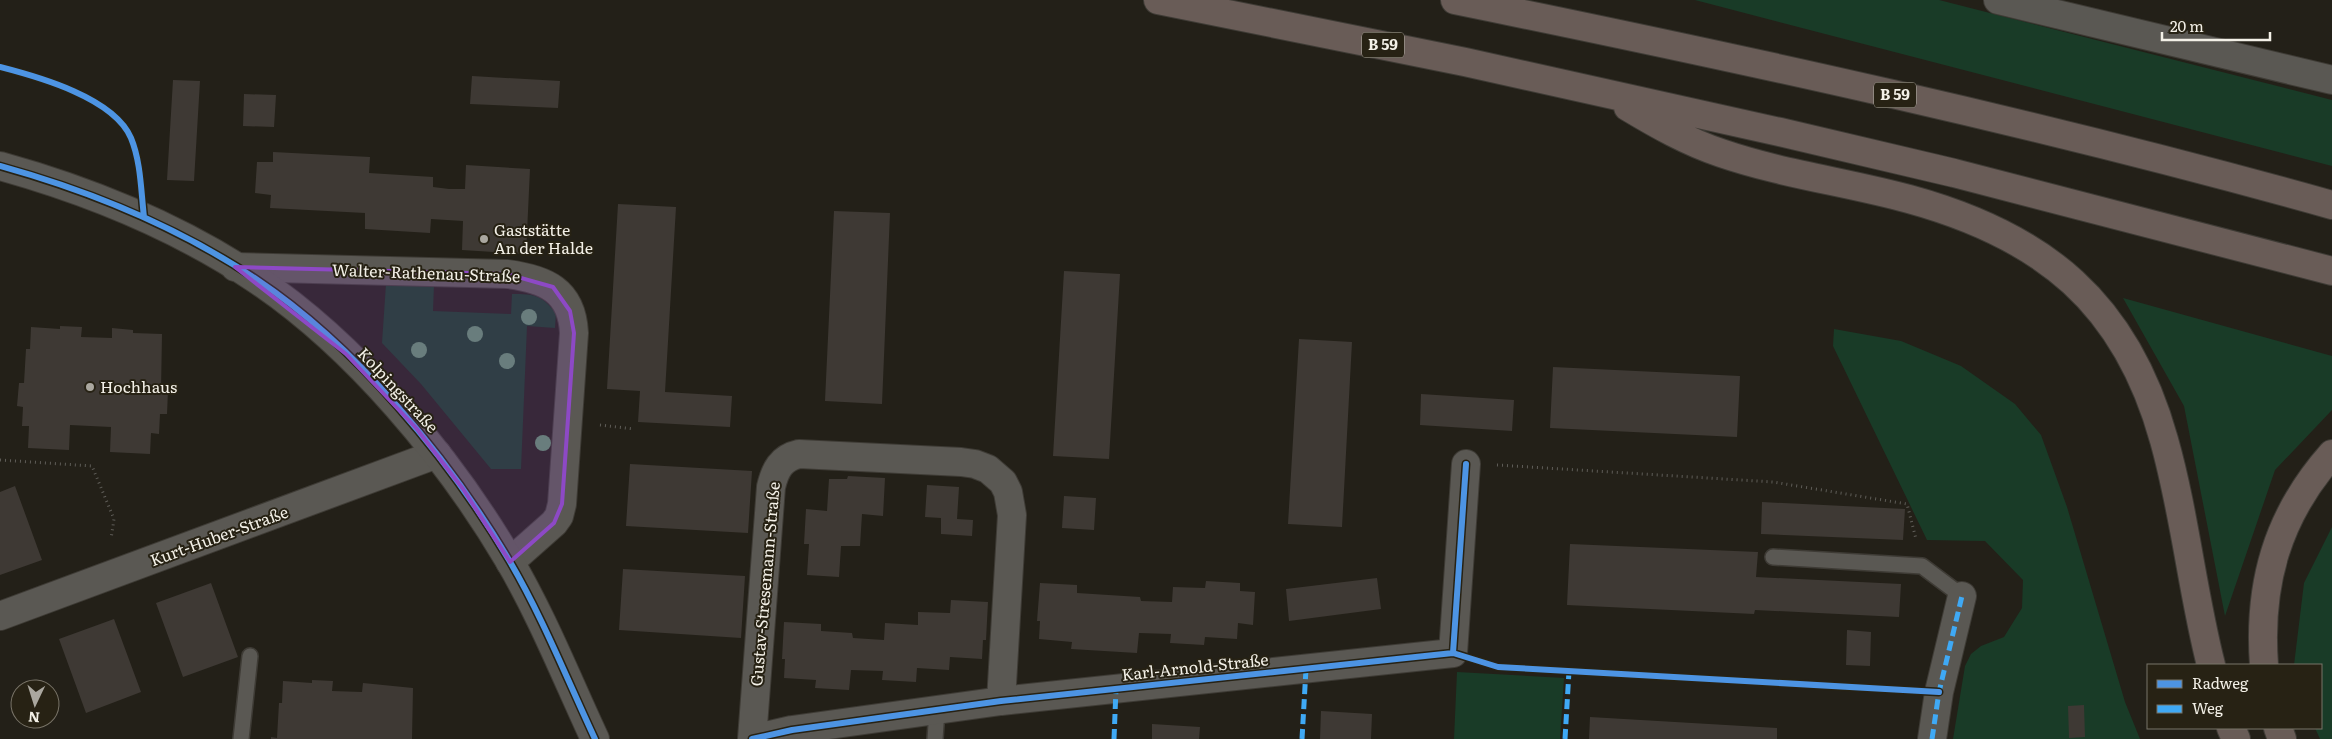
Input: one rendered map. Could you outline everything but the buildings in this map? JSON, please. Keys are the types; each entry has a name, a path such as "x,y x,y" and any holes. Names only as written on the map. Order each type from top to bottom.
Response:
{"highway":[{"name":"B 59","path":"1158,0 1465,62 1780,132 1944,171 2332,272"},
{"name":"B 59","path":"1455,0 1804,74 2145,156 2332,205"},
{"path":"1608,95 1668,130 1722,154 1911,200 1989,228 2020,243 2048,260 2093,300 2116,332 2143,378 2155,408 2172,472 2211,664"},
{"path":"2264,664 2264,606 2269,572 2278,540 2302,493 2332,454"}],"street":[{"path":"1998,0 2332,80"},
{"name":"Kolpingstraße","path":"0,166 41,178 128,210 180,235 235,266 282,298 346,354 410,422 437,454 486,522 510,562 595,739"},
{"name":"Walter-Rathenau-Straße","path":"235,266 507,274 527,277 544,283 553,287 563,297 572,317 574,333 562,504 559,516 554,523 510,562"},
{"name":"Kurt-Huber-Straße","path":"0,616 210,540 437,454"},
{"name":"Gustav-Stresemann-Straße","path":"752,739 771,487 780,464 786,458 799,454 961,462 988,469 1003,482 1008,492 1012,515 1001,701"},
{"name":"Karl-Arnold-Straße","path":"752,739 792,730 1001,701 1453,653 1466,464"},
{"path":"1932,739 1940,692 1962,596"}],"lane":[{"path":"1774,557 1922,566 1962,596"},
{"path":"241,739 250,656"},
{"path":"935,739 937,710"}],"path":[{"path":"0,460 92,466 114,519 105,577"},
{"path":"1466,464 1774,482 1907,504 1922,566"}],"highlighted area":[{"path":"235,267 507,274 553,287 570,311 574,333 562,504 554,523 510,562 463,489 416,428 346,354"}],"green space":[{"path":"1695,0 1939,0 2332,100 2332,166"},
{"path":"386,284 434,285 433,311 511,314 512,294 520,294 532,295 542,299 556,313 555,328 527,326 521,469 491,469 421,384 382,343"},
{"path":"2123,298 2332,356 2332,410 2275,470 2225,616 2184,406"},
{"path":"1834,329 1901,341 1961,366 2015,404 2041,435 2067,507 2125,702 2140,739 1953,739 1965,666 1971,654 1981,646 2004,637 2022,608 2023,580 1985,541 1927,540 1833,346"},
{"path":"2332,527 2332,739 2320,739 2315,729 2322,729 2322,664 2294,664 2304,583"},
{"path":"1457,672 1564,678 1560,739 1454,739"}],"marked path":[{"path":"1932,739 1939,692 1962,596"},
{"path":"1302,739 1306,669"},
{"path":"1565,739 1569,671"},
{"path":"1114,739 1116,689"}],"cycle path":[{"path":"0,67 74,91 109,111 122,124 131,138 137,157 144,217"},
{"path":"0,166 100,199 132,212 196,243 256,279 329,336 397,406 429,444 485,521 521,581 595,739"},
{"path":"752,739 792,730 1001,701 1453,653 1466,464"},
{"path":"1453,653 1498,667 1939,692"}],"place":[{"name":"Gaststätte An der Halde","path":"484,239"},
{"name":"Hochhaus","path":"90,387"}]}
